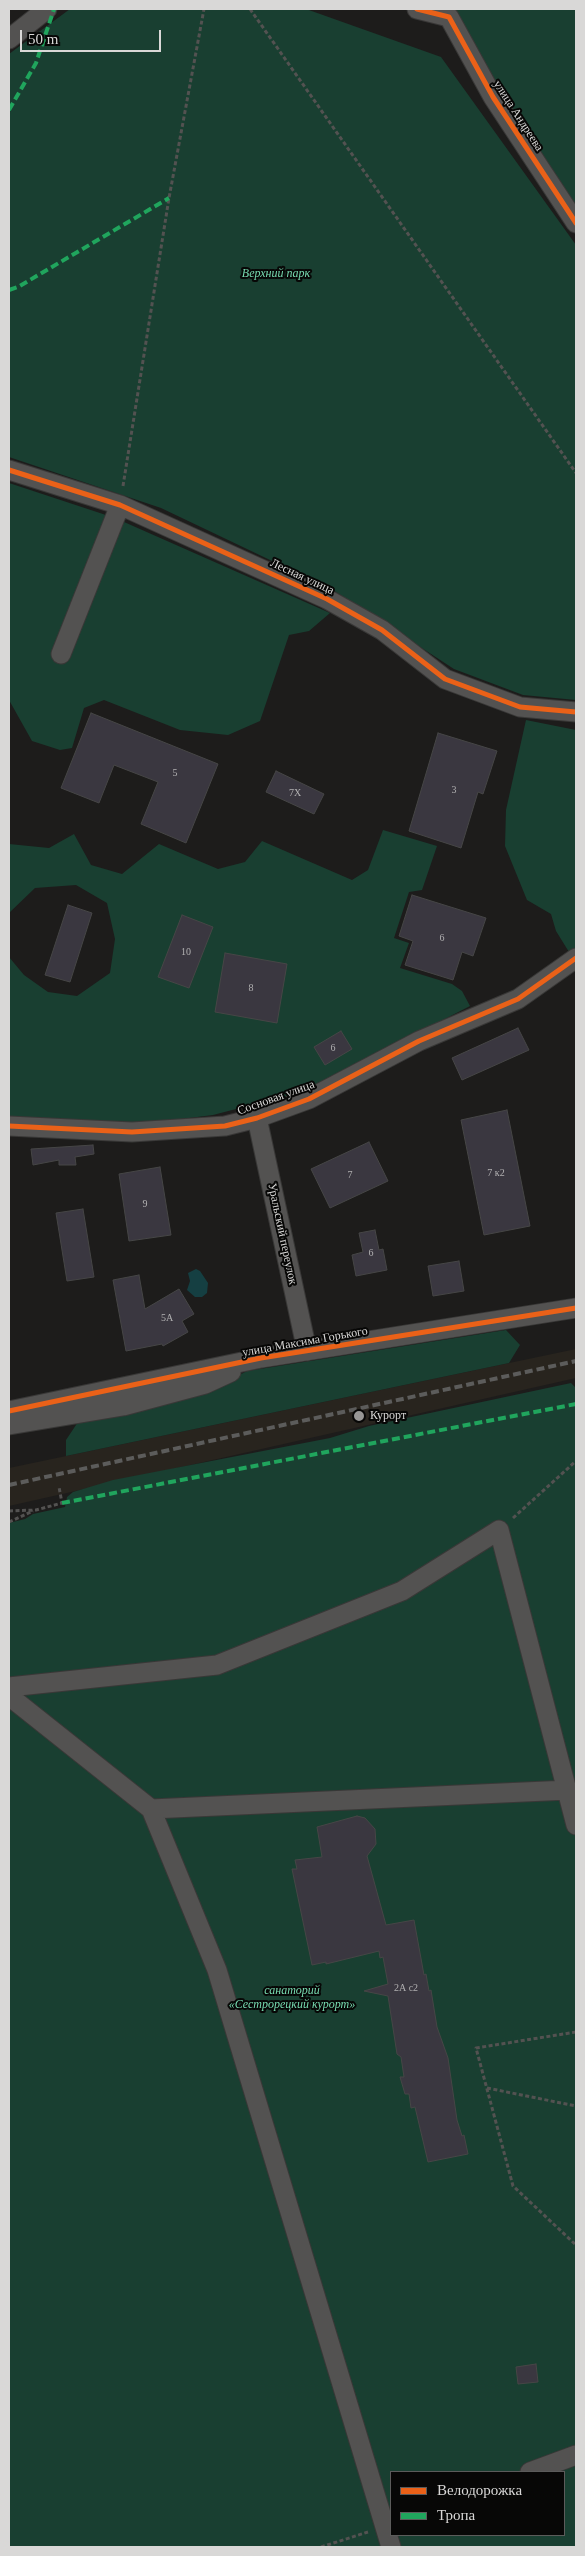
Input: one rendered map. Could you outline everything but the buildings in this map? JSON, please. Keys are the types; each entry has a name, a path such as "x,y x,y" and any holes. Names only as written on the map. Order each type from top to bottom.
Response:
{"street":[{"path":"9,39 47,9"},
{"name":"улица Андреева","path":"417,9 449,17 493,97 576,223"},
{"name":"Лесная улица","path":"9,470 120,506 327,600 382,630 445,679 520,707 576,712"},
{"path":"61,654 120,506"},
{"name":"Сосновая улица","path":"9,1126 132,1132 225,1126 257,1118 309,1099 419,1041 518,999 576,958"},
{"name":"Уральский переулок","path":"257,1118 307,1351"},
{"name":"улица Максима Горького","path":"9,1411 261,1358 576,1308"},
{"path":"9,1426 56,1416 123,1406 205,1384 261,1358"},
{"path":"9,1687 217,1665 402,1591 499,1530 576,1825"},
{"path":"9,1696 151,1809 217,1970 388,2525 391,2547"},
{"path":"151,1809 568,1790"},
{"path":"533,2471 576,2455"}],"path":[{"path":"120,506 168,198 204,9"},
{"path":"250,9 576,473"},
{"path":"499,1530 576,1461"},
{"path":"9,1522 36,1510 62,1503 59,1488"},
{"path":"9,1511 36,1510"},
{"path":"576,2032 476,2048 513,2186 576,2245"},
{"path":"487,2088 576,2106"},
{"path":"321,2547 388,2525"}],"shaded area":[{"path":"576,1349 576,1378 9,1506 9,1468"}],"green space":[{"name":"Верхний парк","path":"70,9 306,9 441,57 576,245 576,700 523,695 454,669 333,590 161,508 9,457 9,54"},
{"path":"456,9 576,9 576,210 500,94"},
{"path":"9,483 115,518 330,613 309,631 289,635 260,721 228,735 180,730 104,700 84,708 72,748 60,750 32,741 9,700"},
{"path":"526,720 576,730 576,947 569,952 556,931 551,914 527,900 505,846 506,810"},
{"path":"383,830 437,846 422,890 409,892 394,938 409,943 400,968 452,984 462,991 470,1006 305,1091 213,1115 134,1125 9,1117 9,957 24,975 48,992 77,996 110,973 115,939 107,903 76,885 35,888 9,913 9,844 49,848 74,834 91,865 122,874 159,844 218,869 245,862 262,841 352,880 368,870"},
{"path":"506,1330 520,1345 509,1363 66,1456 66,1440 78,1422 204,1394 247,1371"},
{"name":"санаторий «Сестрорецкий курорт»","path":"571,1383 576,1388 576,2547 9,2547 9,1523 25,1519 33,1514 65,1507 67,1497 73,1492 113,1480 330,1438 369,1426"}],"water":[{"path":"196,1269 200,1271 208,1283 207,1293 202,1297 195,1297 187,1290 190,1281 188,1273"}],"railway":[{"path":"9,1485 576,1361"}],"marked path":[{"path":"9,110 36,63 54,9"},
{"path":"9,290 18,287 169,198"},
{"path":"62,1503 576,1404"}],"cycle path":[{"path":"417,9 449,17 493,97 576,223"},
{"path":"9,470 120,505 327,599 382,630 445,679 520,707 576,712"},
{"path":"9,1126 132,1132 225,1126 257,1118 309,1099 419,1041 518,999 576,958"},
{"path":"9,1411 261,1358 576,1308"}],"place":[{"name":"Курорт","path":"359,1416"}]}
